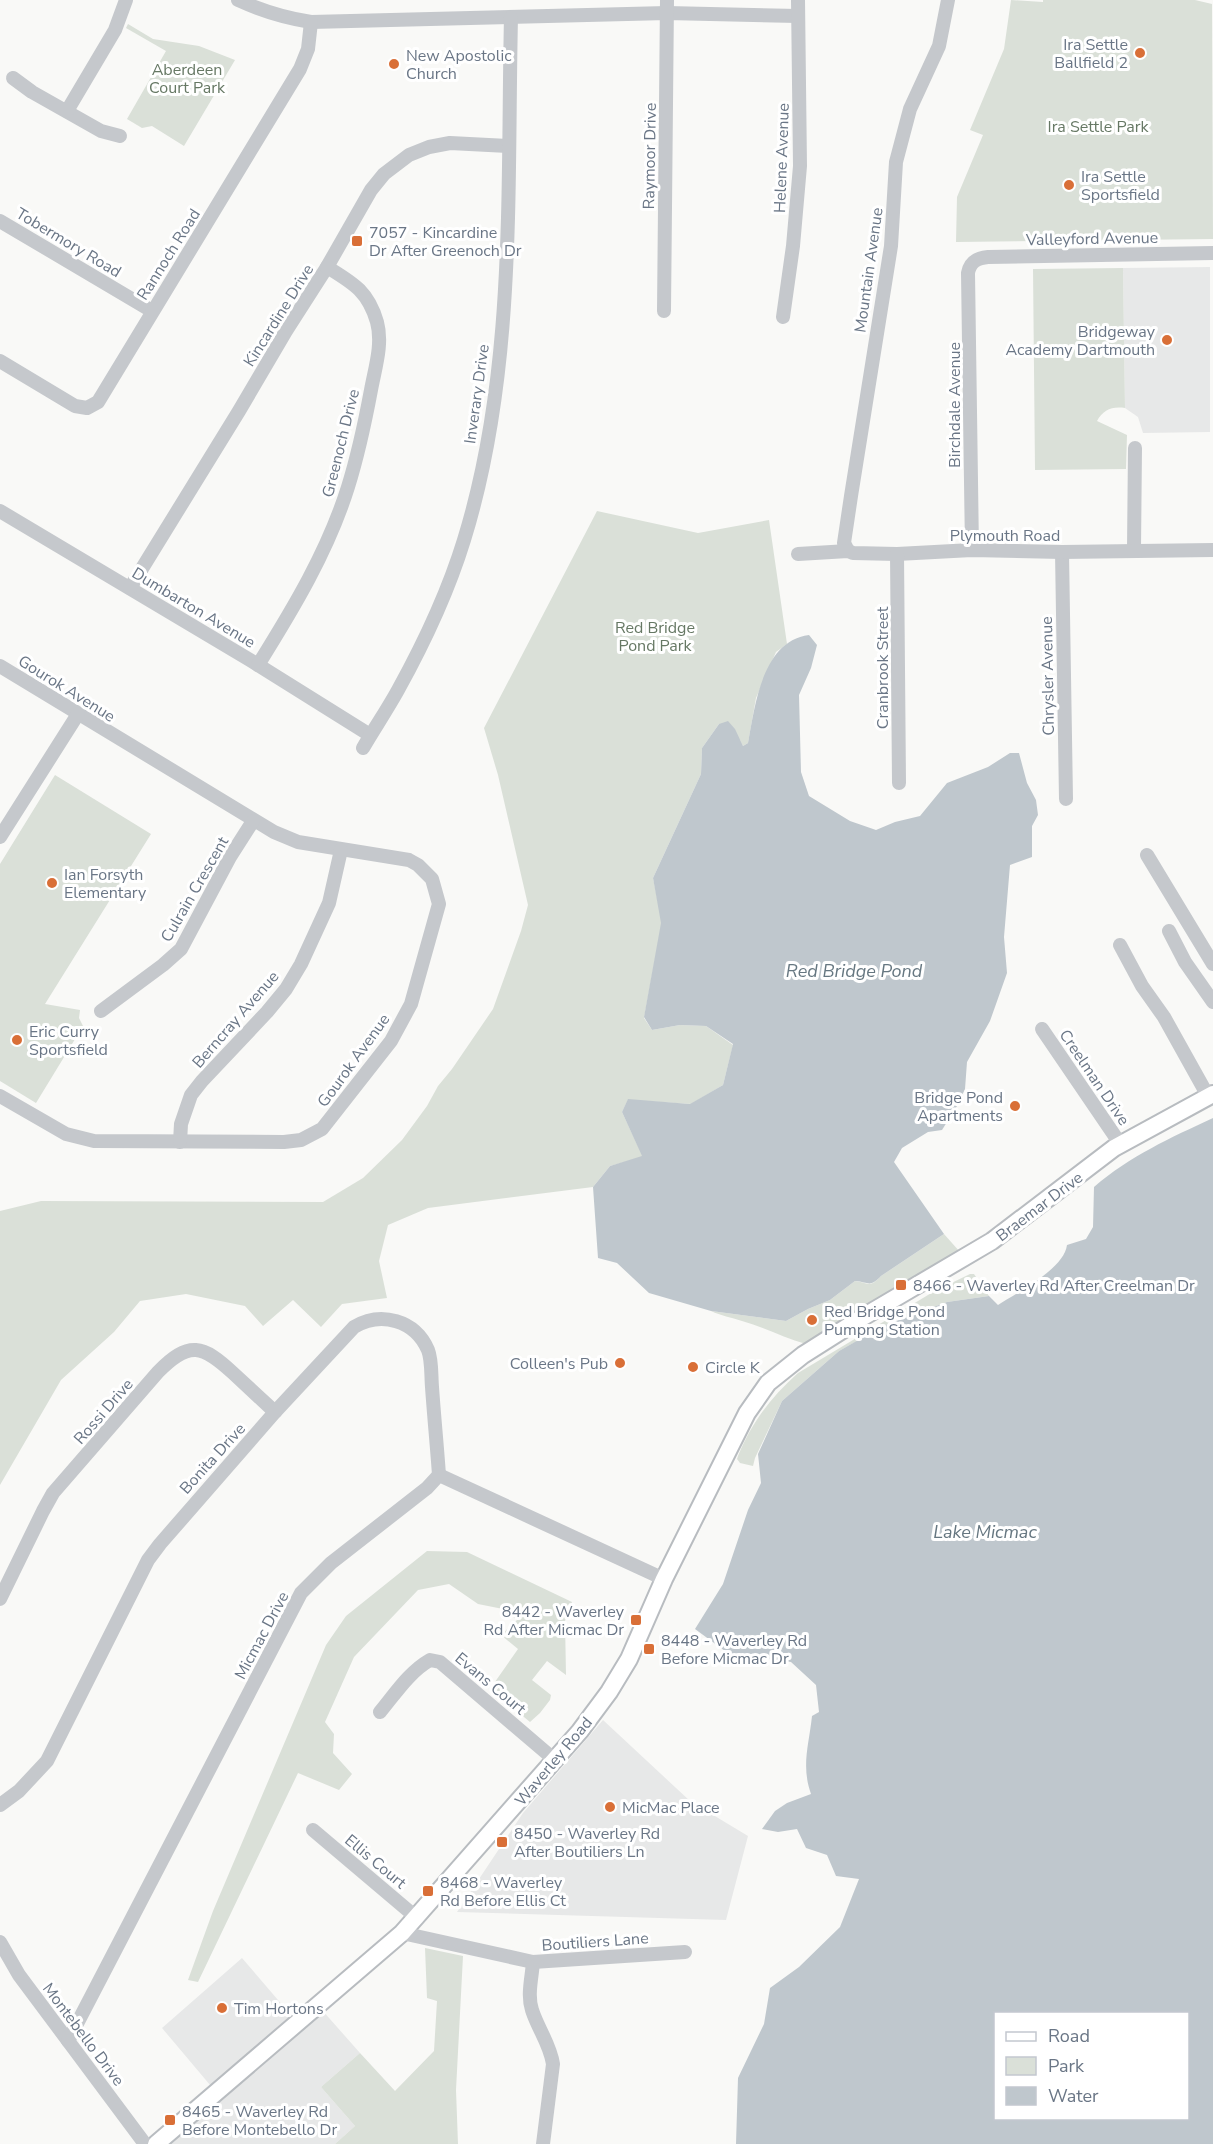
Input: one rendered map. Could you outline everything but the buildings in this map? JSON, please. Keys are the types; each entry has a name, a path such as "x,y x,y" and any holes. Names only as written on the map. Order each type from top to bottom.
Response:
{"main road":[{"name":"Braemar Drive","path":"863,1317 992,1241 1121,1145 1210,1095"},
{"name":"Waverley Road","path":"156,2144 402,1933 556,1761 603,1701 629,1659 664,1580 747,1413 768,1383 803,1355 863,1317"}],"street":[{"path":"67,111 115,30 126,0"},
{"path":"238,0 287,18 311,22 511,17 668,7 798,16"},
{"name":"Helene Avenue","path":"783,317 793,246 800,165 798,0"},
{"name":"Mountain Avenue","path":"848,551 844,543 850,496 891,246 896,162 910,109 939,45 948,0"},
{"name":"Raymoor Drive","path":"664,311 668,7"},
{"name":"Inverary Drive","path":"363,748 398,692 445,592 463,541 481,477 498,373 506,268 511,17"},
{"name":"Rannoch Road","path":"0,361 75,406 91,407 100,399 300,69 308,49 311,22"},
{"path":"13,78 32,92 101,131 120,136"},
{"name":"Kincardine Drive","path":"130,588 327,267 371,190 384,174 396,163 419,150 443,144 508,146"},
{"name":"Tobermory Road","path":"0,221 152,311"},
{"name":"Valleyford Avenue","path":"973,262 979,258 999,257 1213,253"},
{"name":"Birchdale Avenue","path":"972,550 968,273 973,262"},
{"name":"Greenoch Drive","path":"258,665 305,588 348,488 365,423 378,350 378,326 366,297 355,284 327,267"},
{"path":"1134,549 1135,448"},
{"name":"Dumbarton Avenue","path":"0,511 258,665 370,735"},
{"name":"Plymouth Road","path":"798,554 848,551 897,554 972,550 1062,552 1134,549 1213,550"},
{"name":"Chrysler Avenue","path":"1062,552 1066,800"},
{"name":"Cranbrook Street","path":"897,554 899,783"},
{"name":"Gourok Avenue","path":"0,666 274,832 298,842 409,860 426,871 435,886 439,904 411,1004 400,1026 328,1123 315,1134 293,1142 94,1141 78,1138 56,1129 1,1098"},
{"path":"0,837 6,815 78,714"},
{"name":"Culrain Crescent","path":"100,1011 181,949 230,857 253,821"},
{"name":"Berncray Avenue","path":"180,1142 181,1125 191,1095 267,1012 297,971 329,903 341,850"},
{"path":"1146,855 1213,964"},
{"path":"1169,931 1185,962 1213,1002"},
{"path":"1120,945 1142,986 1164,1017 1210,1095"},
{"name":"Creelman Drive","path":"1042,1029 1088,1093 1121,1145"},
{"name":"Bonita Drive","path":"0,1805 19,1791 47,1761 148,1560 176,1524 275,1412 354,1327 363,1322 376,1318 395,1320 416,1331 429,1352 439,1475"},
{"name":"Rossi Drive","path":"0,1599 53,1493 158,1372 177,1356 187,1351 198,1350 214,1355 275,1412"},
{"path":"439,1475 664,1580"},
{"name":"Micmac Drive","path":"68,2041 301,1593 331,1563 427,1488 439,1475"},
{"name":"Evans Court","path":"380,1712 422,1665 430,1660 440,1662 556,1761"},
{"name":"Ellis Court","path":"313,1830 417,1918"},
{"name":"Boutiliers Lane","path":"402,1933 533,1962 686,1952"},
{"name":"Montebello Drive","path":"0,1942 19,1975 145,2144"},
{"path":"533,1962 530,1998 532,2009 548,2043 553,2064 543,2144"}],"shaded area":[{"name":"Bridgeway Academy Dartmouth","path":"1210,267 1210,432 1143,433 1138,417 1125,408 1123,268"},
{"path":"603,1720 690,1801 748,1836 726,1920 457,1912 523,1813"},
{"path":"242,1958 302,2028 322,2010 360,2053 321,2087 355,2126 335,2144 169,2144 221,2098 162,2028"}],"green space":[{"name":"Ira Settle Park","path":"1011,0 1043,2 1043,0 1195,0 1212,4 1213,239 956,242 957,197 983,135 970,130 1004,49"},
{"name":"Aberdeen Court Park","path":"128,24 153,39 199,46 235,60 184,146 152,126 142,128 127,119 166,51 126,28"},
{"path":"1123,268 1125,408 1108,410 1097,421 1127,435 1126,469 1035,470 1033,269"},
{"name":"Red Bridge Pond Park","path":"597,511 698,533 769,520 787,644 776,652 756,698 748,743 743,746 740,740 719,724 702,748 701,774 653,878 662,922 644,1018 652,1030 680,1025 706,1026 733,1045 723,1085 691,1104 628,1100 622,1112 643,1157 610,1166 593,1187 428,1208 388,1225 379,1261 387,1298 342,1304 321,1327 293,1300 263,1326 245,1306 186,1294 140,1301 114,1332 61,1380 0,1485 0,1211 41,1201 323,1202 363,1178 402,1140 493,1009 528,905 498,775 484,728"},
{"path":"55,775 151,834 45,1004 80,1010 79,1018 83,1026 36,1103 0,1081 0,864"},
{"path":"944,1234 960,1252 806,1344 711,1311 786,1321 830,1300 855,1281 869,1284 874,1282"},
{"path":"974,1274 989,1296 947,1302 897,1319 839,1351 782,1401 753,1466 740,1463 738,1456 756,1421 779,1391 798,1373 933,1292"},
{"path":"427,1551 467,1552 572,1602 565,1621 566,1675 547,1661 532,1680 551,1695 540,1713 530,1722 490,1689 518,1649 501,1635 517,1620 503,1609 478,1604 449,1584 418,1590 354,1657 325,1722 334,1734 333,1753 352,1774 339,1790 298,1773 198,1982 188,1980 213,1911 326,1645 346,1616"},
{"path":"425,1948 463,1956 456,2090 458,2144 335,2144 355,2126 321,2087 360,2053 395,2091 434,2051 437,2001 427,1998"}],"water":[{"name":"Red Bridge Pond","path":"809,635 817,645 811,668 799,695 801,772 809,796 850,821 876,830 895,822 920,816 947,783 988,767 1010,753 1019,753 1027,783 1036,800 1038,815 1032,826 1032,857 1010,865 1004,937 1007,973 990,1021 967,1062 965,1089 942,1130 928,1132 902,1148 894,1162 944,1234 874,1282 855,1281 830,1300 786,1321 711,1311 649,1293 617,1263 598,1258 593,1187 610,1166 642,1156 622,1112 628,1099 690,1104 723,1085 733,1044 706,1026 680,1025 652,1030 644,1017 661,923 653,878 701,774 702,748 719,724 728,721 735,729 743,746 748,743 758,694 771,662 781,649 793,640"},
{"name":"Lake Micmac","path":"1213,1118 1213,2144 736,2144 738,2078 764,2024 770,1988 799,1967 840,1927 859,1879 836,1876 827,1855 806,1848 797,1829 778,1832 762,1829 775,1811 787,1803 811,1794 806,1765 812,1716 819,1712 816,1685 791,1662 729,1654 695,1629 723,1584 748,1510 761,1483 758,1454 782,1401 839,1351 883,1326 947,1302 989,1296 998,1305 1049,1271 1058,1263 1067,1245 1086,1239 1093,1227 1094,1187 1122,1166 1166,1140"}],"place":[{"name":"Ira Settle Ballfield 2","path":"1140,53"},
{"name":"New Apostolic Church","path":"394,64"},
{"name":"Ira Settle Sportsfield","path":"1069,185"},
{"name":"7057 - Kincardine Dr After Greenoch Dr","path":"357,241"},
{"name":"Bridgeway Academy Dartmouth","path":"1167,340"},
{"name":"Ian Forsyth Elementary","path":"52,883"},
{"name":"Eric Curry Sportsfield","path":"17,1040"},
{"name":"Bridge Pond Apartments","path":"1015,1106"},
{"name":"8466 - Waverley Rd After Creelman Dr","path":"901,1285"},
{"name":"Red Bridge Pond Pumpng Station","path":"812,1320"},
{"name":"Colleen's Pub","path":"620,1363"},
{"name":"Circle K","path":"693,1367"},
{"name":"8442 - Waverley Rd After Micmac Dr","path":"636,1620"},
{"name":"8448 - Waverley Rd Before Micmac Dr","path":"649,1649"},
{"name":"MicMac Place","path":"610,1807"},
{"name":"8450 - Waverley Rd After Boutiliers Ln","path":"502,1842"},
{"name":"8468 - Waverley Rd Before Ellis Ct","path":"428,1891"},
{"name":"Tim Hortons","path":"222,2008"},
{"name":"8465 - Waverley Rd Before Montebello Dr","path":"170,2120"}]}
